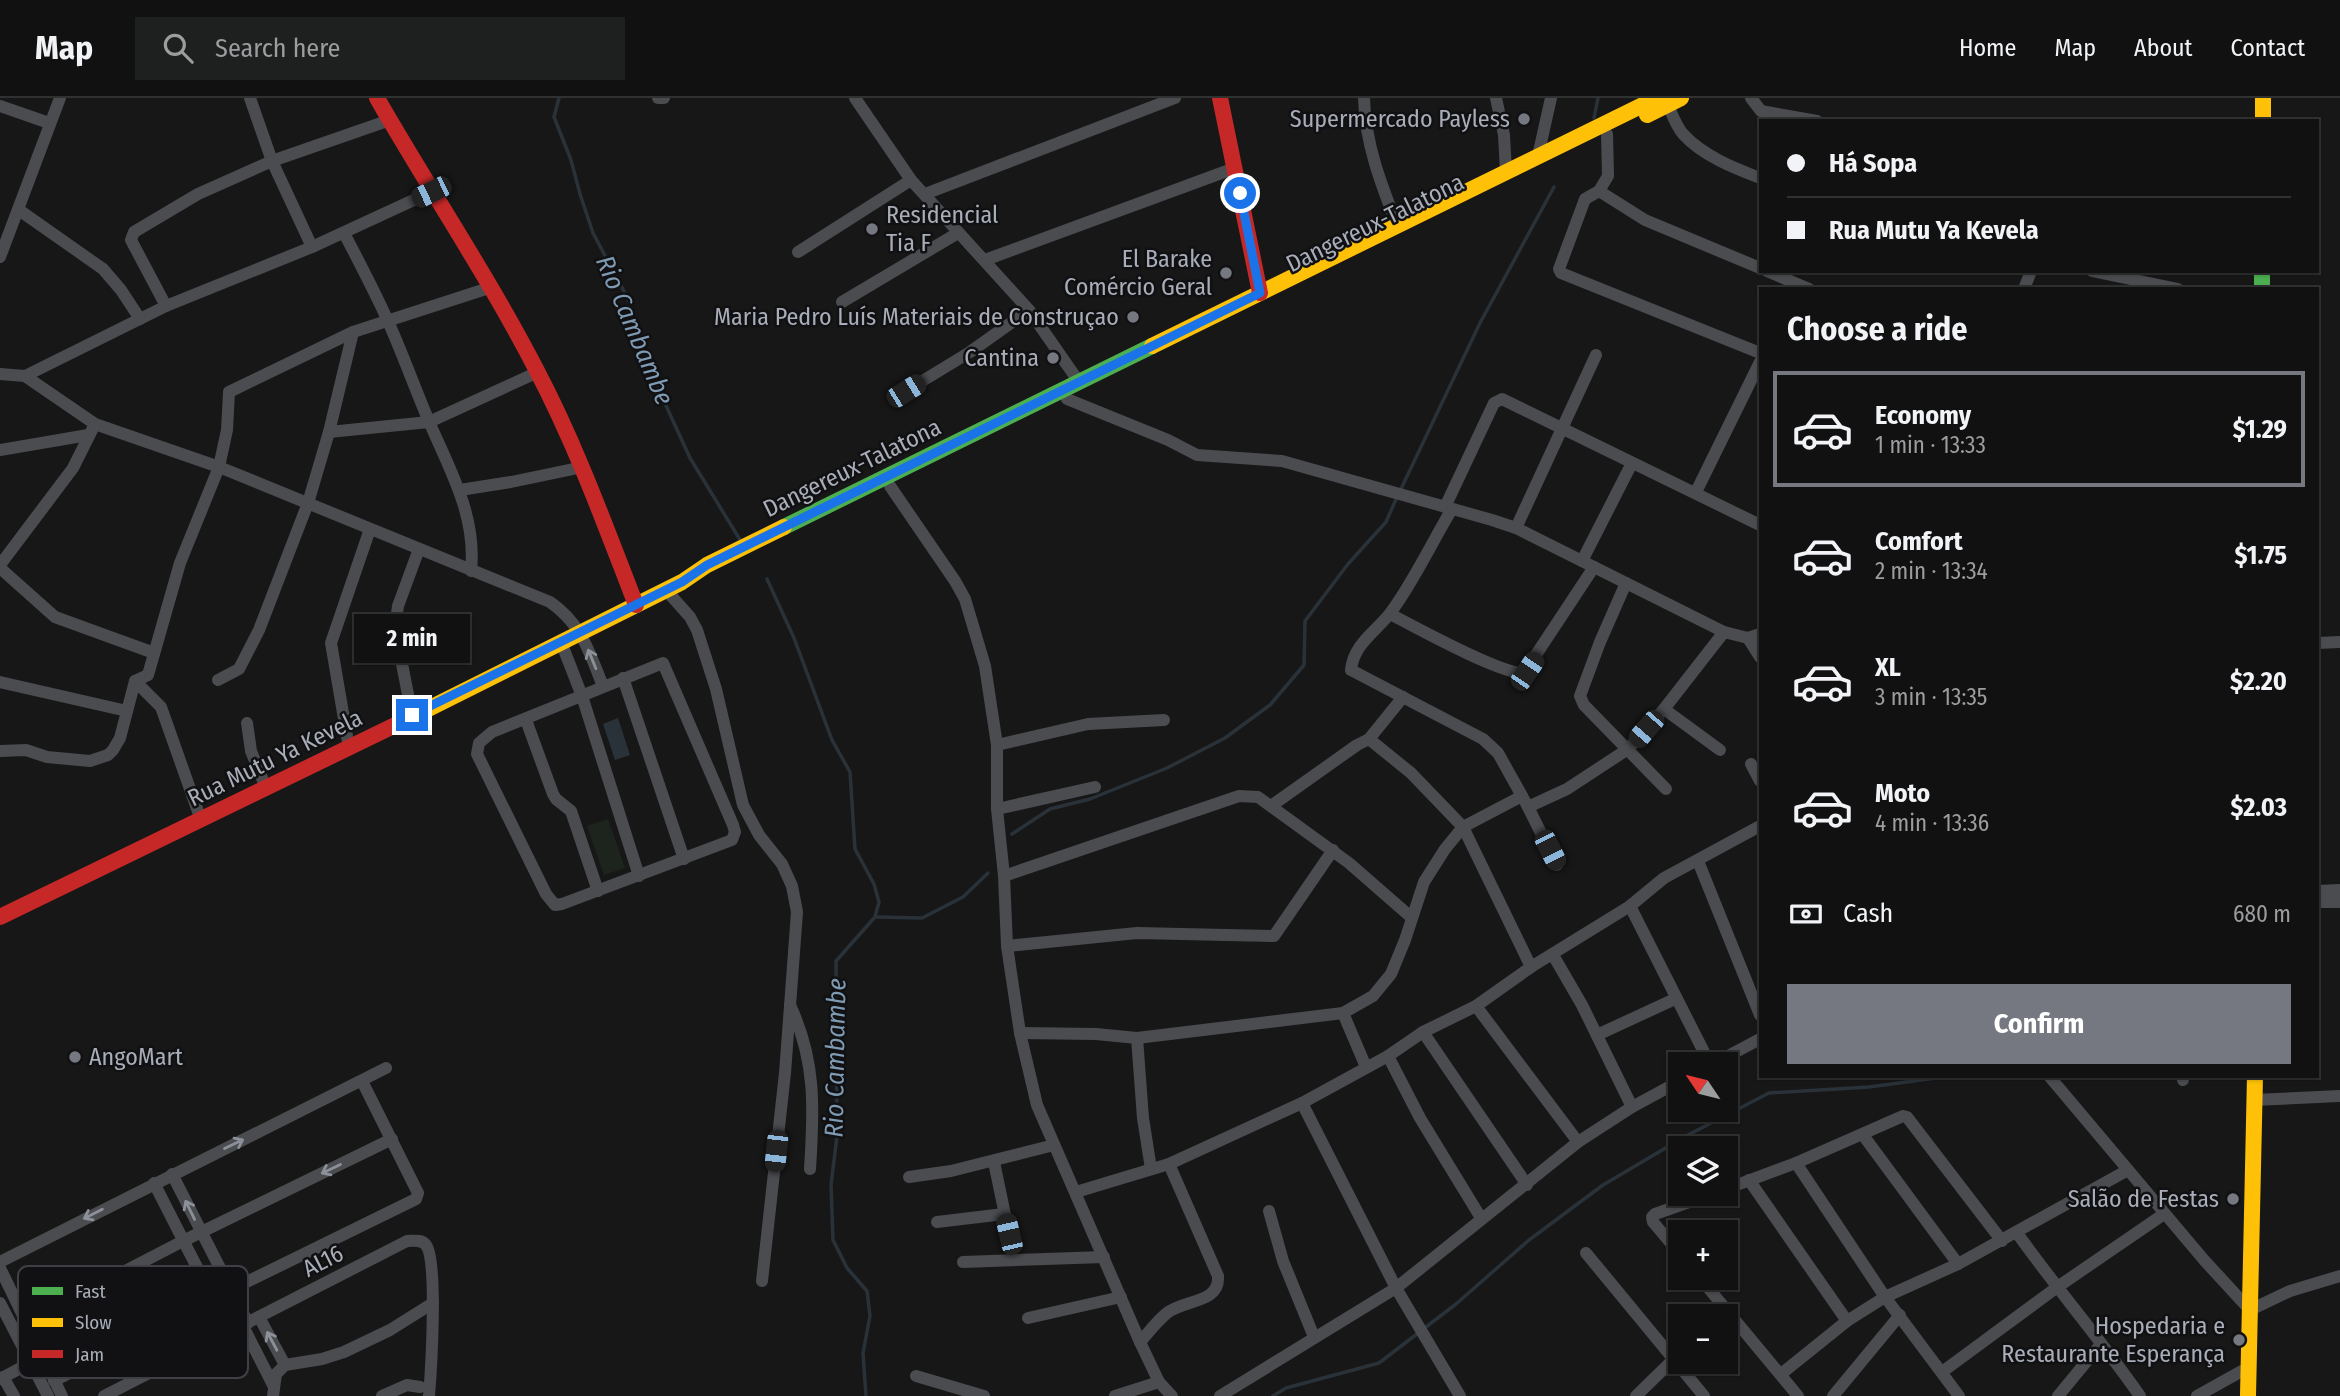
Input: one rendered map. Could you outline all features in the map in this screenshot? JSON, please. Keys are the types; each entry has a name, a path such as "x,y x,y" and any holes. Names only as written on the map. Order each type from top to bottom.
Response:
{"main road":[{"path":"377,98 431,192 492,286 538,372 583,467 636,605"},
{"path":"1220,98 1260,293"},
{"path":"2263,98 2263,119"},
{"name":"Dangereux-Talatona","path":"682,582 1396,225 1538,156 1669,100"},
{"name":"Dangereux-Talatona","path":"784,532 890,486 1607,134 1669,100"},
{"name":"Rua Mutu Ya Kevela","path":"0,917 349,748 682,582"},
{"path":"2249,1396 2255,1078"}],"street":[{"path":"0,257 60,98"},
{"path":"250,98 272,161 312,247"},
{"path":"658,98 664,98"},
{"path":"855,98 911,180 1029,310 1079,382"},
{"path":"925,194 1175,98"},
{"path":"1364,98 1364,121 1368,140 1396,225"},
{"path":"1496,98 1504,135 1506,172"},
{"path":"1538,156 1551,98"},
{"path":"1751,98 1761,111 1806,119"},
{"path":"1669,100 1681,131 1690,140 1730,166 1759,178"},
{"path":"0,106 49,123"},
{"path":"166,306 131,236 134,232 198,194 272,161 390,120"},
{"path":"1607,134 1608,176 1599,191 1585,199 1559,269 1560,273 1759,353"},
{"path":"985,260 1235,168"},
{"path":"798,252 911,180"},
{"path":"1599,191 1645,220 1759,268"},
{"path":"0,374 25,376 166,306 312,247 431,192"},
{"path":"19,210 103,269 140,319"},
{"path":"344,233 388,320 429,422 460,489 471,533 471,571"},
{"path":"842,302 958,233"},
{"path":"1773,273 1792,280"},
{"path":"2101,273 2166,287"},
{"path":"135,681 148,676 180,564 219,467 227,430 229,392 353,332 492,286"},
{"path":"906,391 970,352 1029,310"},
{"path":"218,680 239,669 250,651 308,503 329,432 353,332"},
{"path":"1516,528 1596,355"},
{"path":"1696,492 1759,364"},
{"path":"329,432 429,422 538,372"},
{"path":"25,376 91,429 219,467 550,602 571,617 581,632 603,687"},
{"path":"1067,399 1197,455 1282,461 1516,528 1724,632 1754,636 1759,654"},
{"path":"1557,865 1499,753 1483,739 1351,670 1371,631 1390,614 1448,508 1497,400 1502,399 1759,524"},
{"path":"0,450 91,429"},
{"path":"91,429 73,468 0,566 55,617 155,653"},
{"path":"1582,561 1632,463"},
{"path":"460,489 583,467"},
{"path":"890,486 956,581 965,600 985,666 997,745 997,808 1007,946 1031,1085 1054,1145 1140,1342 1159,1382 1172,1396"},
{"path":"349,748 331,643 370,529"},
{"path":"412,715 395,628 398,607 419,549"},
{"path":"1390,614 1512,672 1524,673 1594,567"},
{"path":"1626,583 1580,696 1584,705 1666,789"},
{"path":"666,590 690,617 705,652 746,813 758,835 782,864 792,886 797,912 785,1073 762,1281"},
{"path":"1020,1033 1096,1034 1137,1038 1343,1013 1373,996 1391,974 1424,883 1463,827 1525,802 1567,789 1628,749 1664,709 1724,632"},
{"path":"561,642 582,696 639,876"},
{"path":"2319,643 2340,642"},
{"path":"665,664 735,832 732,840 555,905 550,901 477,754 479,743 484,737 623,678 665,664"},
{"path":"623,678 684,859"},
{"path":"0,751 26,750 47,757 90,761 108,755 122,730 135,681"},
{"path":"135,681 161,707 201,820"},
{"path":"0,682 127,711"},
{"path":"1271,806 1369,739 1403,697"},
{"path":"1664,709 1720,750"},
{"path":"526,720 553,794 571,811 598,891"},
{"path":"997,745 1088,724 1164,720"},
{"path":"247,723 251,751 266,788"},
{"path":"1369,739 1411,773 1463,827 1531,967"},
{"path":"1751,764 1759,779"},
{"path":"997,808 1095,788"},
{"path":"1004,876 1239,796 1258,797 1333,850 1412,918"},
{"path":"1076,1192 1169,1164 1301,1102 1388,1056 1423,1032 1476,1006 1531,967 1630,906 1664,878 1759,827"},
{"path":"1007,946 1138,933 1274,936 1333,850"},
{"path":"1698,861 1759,1013"},
{"path":"2319,891 2340,890"},
{"path":"2319,902 2340,902"},
{"path":"1630,906 1675,999 1704,1052"},
{"path":"1553,955 1583,1005 1632,1107"},
{"path":"1597,1035 1675,999"},
{"path":"790,1003 808,1057 814,1103 810,1169"},
{"path":"1476,1006 1578,1142"},
{"path":"1343,1013 1366,1067"},
{"path":"1423,1032 1527,1185"},
{"path":"1137,1038 1143,1118 1151,1169"},
{"path":"1735,1052 1759,1040"},
{"path":"1388,1056 1420,1118 1481,1218"},
{"path":"0,1262 386,1068"},
{"path":"2051,1078 2164,1214 2250,1310 2290,1291 2340,1276"},
{"path":"248,1280 416,1199 418,1193 362,1081"},
{"path":"1220,1396 1396,1288 1578,1142 1632,1107 1668,1088"},
{"path":"2254,1100 2340,1096"},
{"path":"1301,1102 1453,1394"},
{"path":"1738,1184 1796,1163 1903,1116 1907,1117 2002,1241"},
{"path":"1863,1135 1958,1264"},
{"path":"135,1266 392,1139"},
{"path":"909,1177 993,1162 1054,1145"},
{"path":"993,1162 1009,1234"},
{"path":"1796,1163 1885,1297 1959,1396"},
{"path":"1140,1342 1171,1310 1213,1294 1219,1284 1218,1276 1169,1164"},
{"path":"1781,1374 1847,1321 1885,1297 1958,1264 2128,1170"},
{"path":"172,1174 218,1266"},
{"path":"1749,1180 1847,1321"},
{"path":"154,1183 196,1266"},
{"path":"1668,1240 1652,1217 1678,1206"},
{"path":"1269,1211 1283,1261 1314,1337"},
{"path":"937,1222 1004,1214"},
{"path":"1941,1372 2164,1214"},
{"path":"2017,1233 2140,1396"},
{"name":"AL16","path":"250,1322 407,1241 421,1241 429,1250 433,1303 424,1391"},
{"path":"1586,1253 1668,1347"},
{"path":"963,1262 1104,1257"},
{"path":"0,1268 18,1304"},
{"path":"1709,1290 1720,1304"},
{"path":"1028,1318 1121,1297"},
{"path":"0,1303 18,1339"},
{"path":"273,1391 276,1374 285,1365 344,1352 390,1330 433,1303"},
{"path":"1833,1396 1900,1315"},
{"path":"248,1319 285,1365"},
{"path":"250,1322 273,1391"},
{"path":"1738,1326 1798,1396"},
{"path":"2058,1396 2101,1344"},
{"path":"1636,1396 1668,1364"},
{"path":"2197,1396 2249,1367"},
{"path":"14,1396 1,1378 18,1369"},
{"path":"1689,1374 1704,1396"},
{"path":"916,1376 985,1396"},
{"path":"38,1378 48,1396"},
{"path":"53,1378 62,1396"},
{"path":"54,1381 60,1378"},
{"name":"AL16","path":"104,1396 139,1378"},
{"path":"1115,1396 1159,1382"},
{"path":"383,1396 407,1384 424,1391"}],"shaded area":[{"path":"618,718 630,755 615,760 603,724"},
{"path":"608,819 625,868 604,875 587,826"}],"waterway":[{"name":"Rio Cambambe","path":"559,98 554,117 571,160 593,233 628,299 652,375 690,458 742,543"},
{"path":"1594,118 1598,98"},
{"path":"1400,491 1480,323 1554,187"},
{"path":"1012,834 1050,809 1090,799 1167,768 1225,738 1270,705 1304,665 1305,621 1348,564 1386,522 1397,497"},
{"name":"Rio Cambambe","path":"767,579 794,638 832,740 850,772 855,849 874,884 879,902 875,917 836,961 837,1136 831,1185 833,1240 847,1268 867,1291 870,1316 863,1353 866,1396"},
{"path":"876,917 922,918 963,897 988,873"},
{"path":"1273,1396 1286,1388 1379,1363 1456,1304 1529,1240 1603,1185 1686,1136 1769,1093 1869,1087 1936,1078"}],"traffic: fast":[{"path":"2262,273 2262,287"},
{"path":"784,527 1152,346"}],"traffic: slow":[{"path":"1152,346 1657,98"},
{"path":"1647,115 1681,98"},
{"path":"2263,98 2263,119"},
{"path":"418,714 682,582 707,565 784,527"},
{"path":"2248,1396 2255,1078"}],"traffic: jam":[{"path":"377,98 498,300 551,398 636,605"},
{"path":"1220,98 1260,293"},
{"path":"0,917 418,714"}],"place":[{"name":"Supermercado Payless","path":"1524,119"},
{"name":"Residencial Tia F","path":"872,229"},
{"name":"El Barake Comércio Geral","path":"1226,273"},
{"name":"Maria Pedro Luís Materiais de Construçao","path":"1133,317"},
{"name":"Cantina","path":"1053,358"},
{"name":"AngoMart","path":"75,1057"},
{"name":"Salão de Festas","path":"2233,1199"},
{"name":"Hospedaria e Restaurante Esperança","path":"2239,1340"}],"route":[{"path":"412,715 682,582 707,565 1260,293 1240,193"}]}
